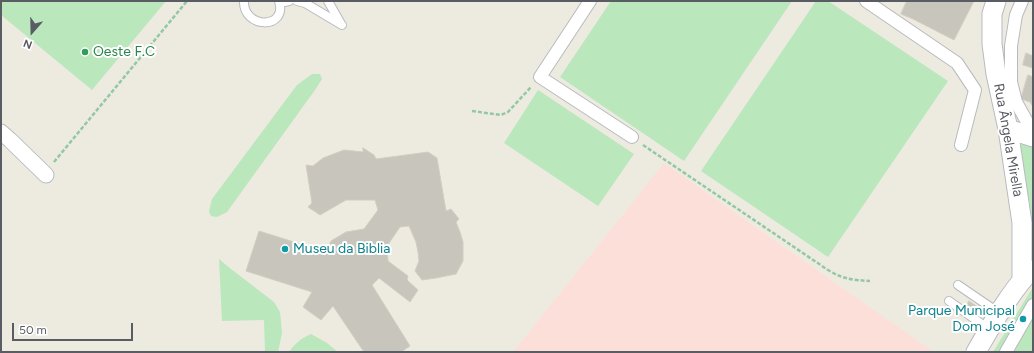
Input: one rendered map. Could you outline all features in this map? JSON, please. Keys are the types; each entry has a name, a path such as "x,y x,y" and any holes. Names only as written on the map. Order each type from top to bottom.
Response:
{"street":[{"path":"590,1 540,77 632,137"},
{"path":"866,1 957,63 975,90 961,145"},
{"name":"Rua Ângela Mirella","path":"976,352 994,321 1027,274 1022,223 1008,129 996,74 992,44 992,14 996,1"},
{"path":"1022,1 1016,15 1011,46 1011,82 1016,102 1033,130"},
{"path":"1008,129 1033,137"},
{"path":"1,132 46,174"},
{"path":"1006,352 1033,305"}],"lane":[{"path":"244,1 246,11 249,16 257,21 265,23 269,23 276,19 279,14 280,2 289,1"},
{"path":"297,1 305,3 342,25 328,1"},
{"path":"958,285 994,321"},
{"path":"948,301 994,321"}],"path":[{"path":"49,158 54,163 187,1"},
{"path":"472,111 502,115 508,112 540,77"},
{"path":"632,137 828,270 844,278 870,281"}],"shaded area":[{"path":"664,163 934,352 513,352"}],"green space":[{"name":"Oeste F.C","path":"1,1 166,1 92,90 1,15"},
{"path":"611,1 792,1 684,161 560,77"},
{"path":"816,1 828,1 948,81 828,257 701,171"},
{"path":"312,74 320,74 322,79 315,90 227,212 217,217 211,216 209,211 212,199 297,85"},
{"path":"538,90 634,154 598,206 504,143"},
{"path":"1023,144 1033,146 1033,248 1030,206 1019,146"},
{"path":"219,259 274,302 280,312 282,333 278,352 265,352 264,320 222,321"},
{"name":"Parque Municipal Dom José","path":"1033,287 1033,352 993,352"},
{"path":"311,334 327,343 338,352 289,352 299,341"}],"building":[{"path":"907,1 974,1 954,40 901,14"},
{"path":"1026,53 1033,56 1033,68 1023,65"},
{"path":"1028,75 1033,77 1033,107 1030,102 1021,99"},
{"name":"Museu da Biblia","path":"363,148 374,155 376,159 428,152 437,158 446,211 451,209 459,219 456,222 463,242 463,261 456,274 422,280 415,271 419,261 418,252 416,242 409,226 400,227 387,246 388,261 408,276 407,280 418,290 410,302 379,278 372,285 410,346 401,352 364,352 333,306 321,320 303,307 312,292 246,271 259,231 326,252 331,241 346,232 364,229 378,210 375,200 346,200 320,215 308,207 312,203 306,165 313,166 323,158 344,150 363,152"},
{"path":"969,301 982,310 978,316 965,309"}],"place":[{"name":"Oeste F.C","path":"85,52"},
{"name":"Museu da Biblia","path":"285,249"},
{"name":"Parque Municipal Dom José","path":"1023,319"}]}
